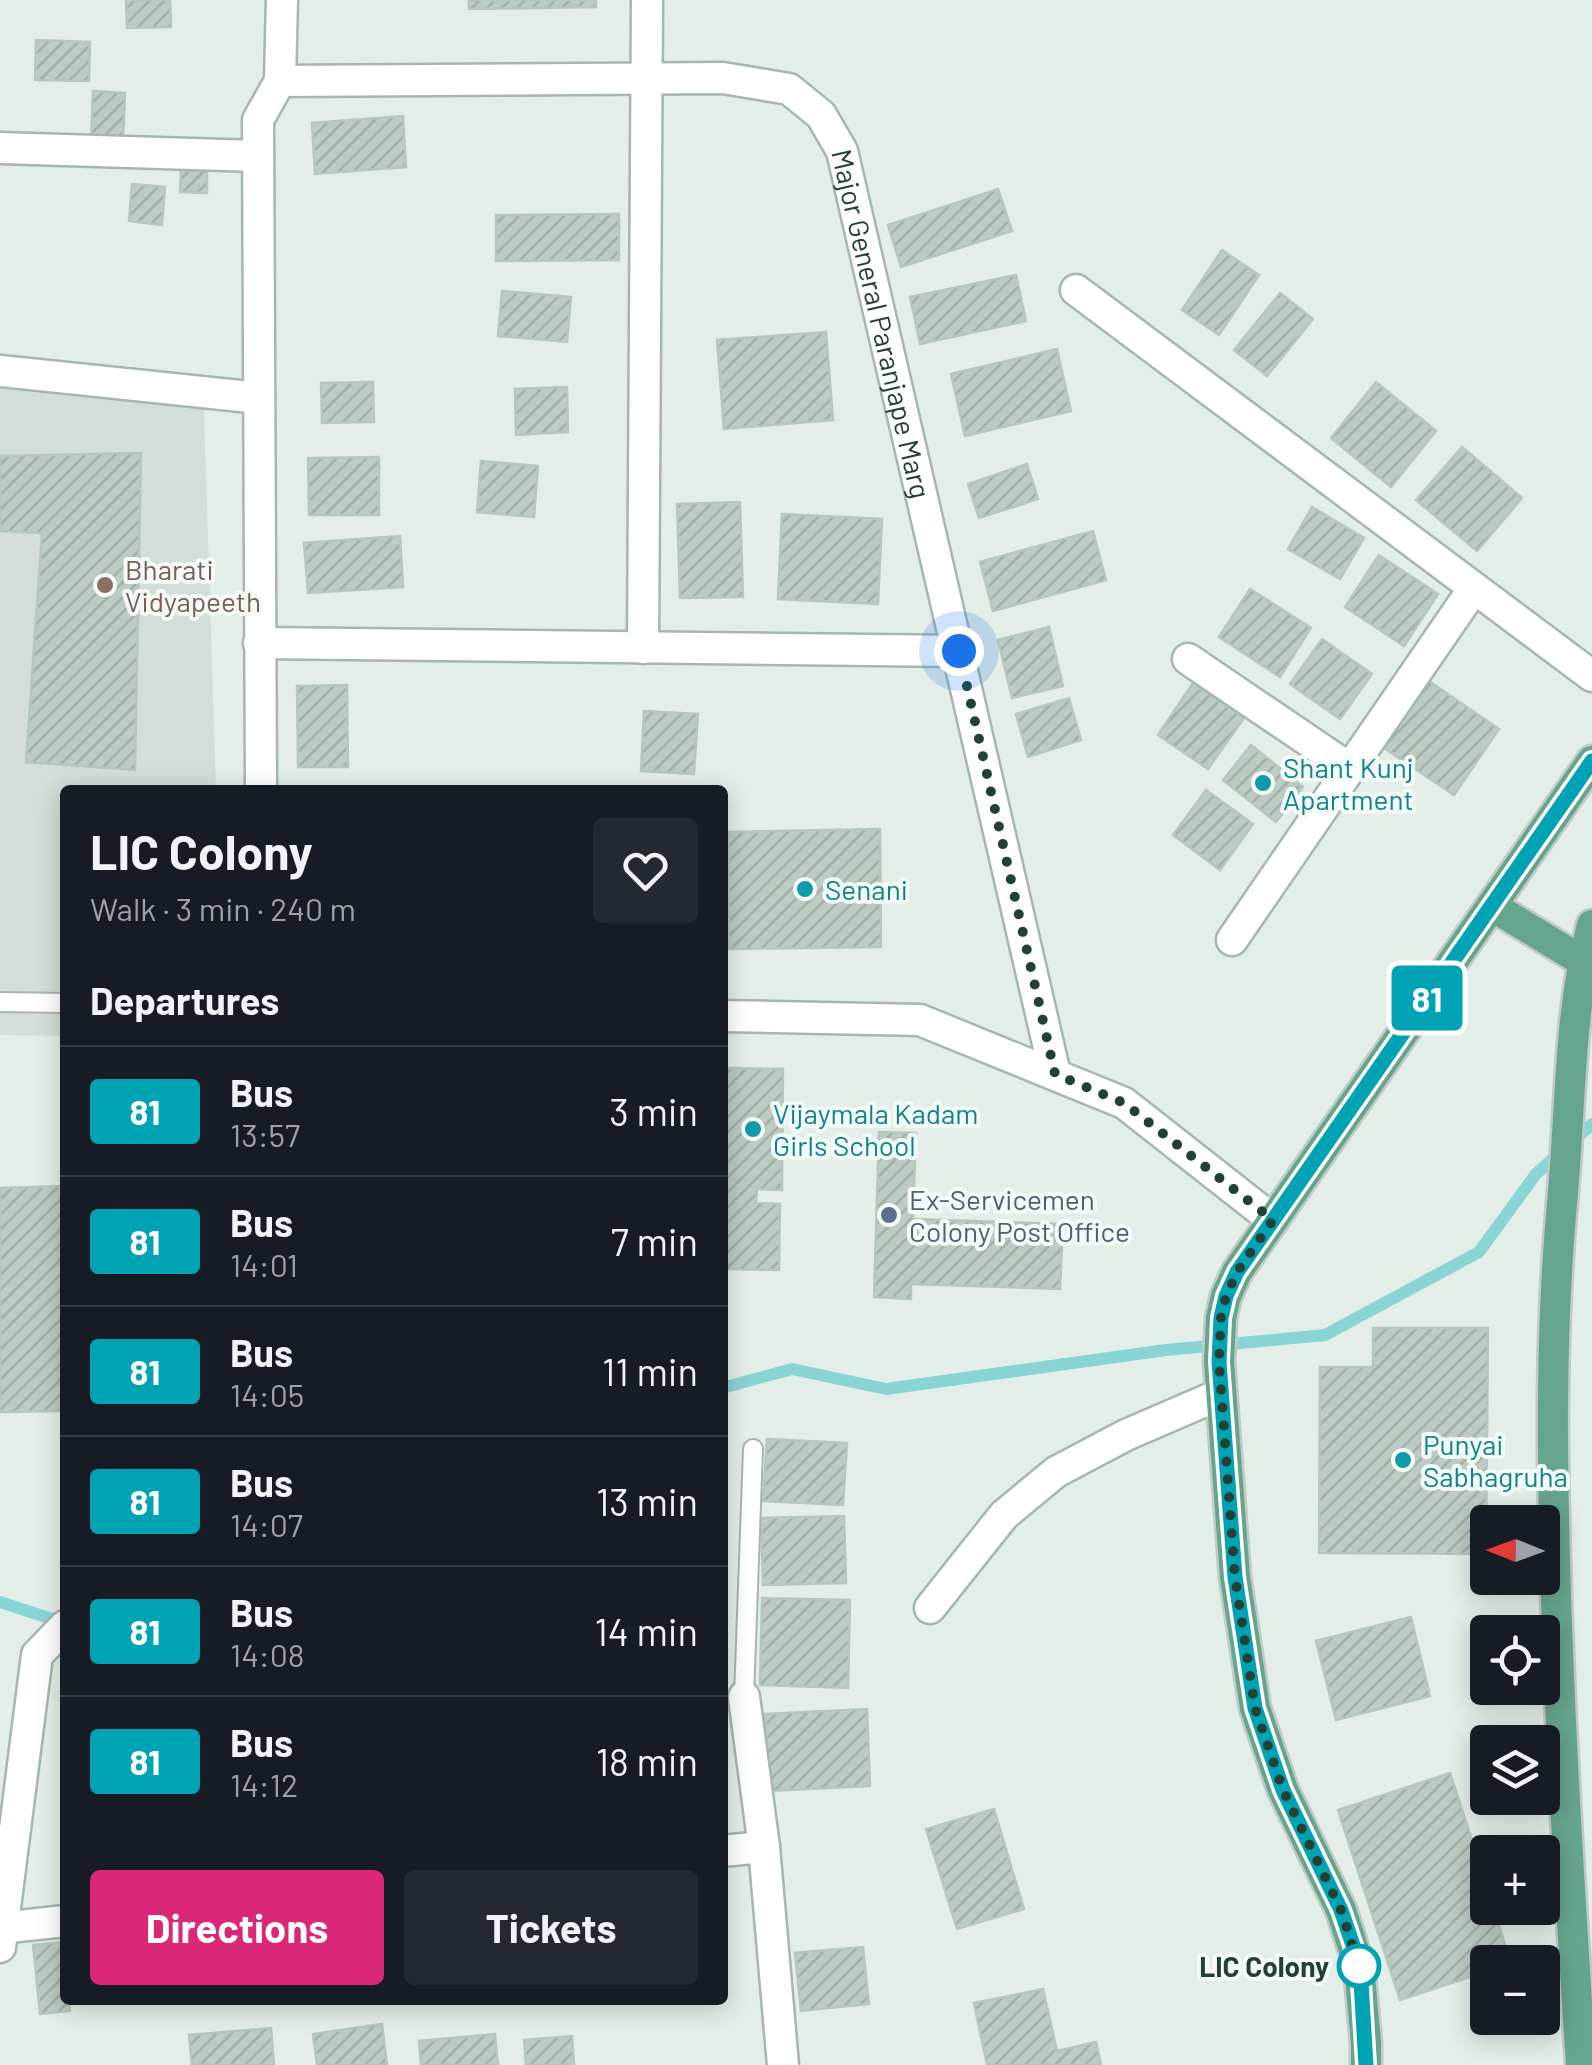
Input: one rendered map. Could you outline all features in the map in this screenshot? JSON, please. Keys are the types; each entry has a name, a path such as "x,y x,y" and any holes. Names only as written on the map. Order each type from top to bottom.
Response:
{"main road":[{"path":"1366,2065 1360,1966 1341,1910 1283,1790 1255,1708 1235,1577 1219,1362 1221,1318 1237,1272 1592,761"},
{"path":"1492,906 1587,964"},
{"path":"1581,2065 1560,1742 1551,1445 1566,1121 1592,925"}],"street":[{"path":"260,785 258,120 280,81 282,0"},
{"path":"643,648 647,0"},
{"name":"Major General Paranjape Marg","path":"280,81 722,78 790,89 820,114 842,152 1055,1074"},
{"path":"0,148 258,156"},
{"path":"1076,290 1592,676"},
{"path":"0,371 259,398"},
{"path":"1232,940 1474,588"},
{"path":"259,643 959,651"},
{"path":"1188,659 1350,769"},
{"path":"728,1016 920,1020 1124,1103 1273,1220"},
{"path":"930,1608 1004,1514 1056,1472 1126,1435 1222,1394"},
{"path":"60,1631 37,1655 1,1934 60,1921"},
{"path":"744,1697 764,1847 783,2065"},
{"path":"728,1850 764,1847"}],"lane":[{"path":"0,1002 60,1003"},
{"path":"744,1697 753,1450"}],"shaded area":[{"name":"Bharati Vidyapeeth","path":"203,378 216,785 60,785 60,1036 0,1035 0,380"}],"building":[{"path":"126,0 170,0 171,27 127,28"},
{"path":"469,0 596,0 596,7 469,9"},
{"path":"36,40 90,42 89,81 35,80"},
{"path":"93,91 125,93 123,143 91,142"},
{"path":"403,116 406,167 315,174 312,123"},
{"path":"181,167 207,168 207,193 180,192"},
{"path":"132,184 165,187 162,225 129,221"},
{"path":"998,189 1012,231 901,267 888,225"},
{"path":"619,214 619,260 496,261 496,215"},
{"path":"1222,250 1259,275 1219,335 1182,310"},
{"path":"1016,275 1026,321 920,344 910,297"},
{"path":"502,291 571,297 567,342 498,336"},
{"path":"1280,293 1313,319 1267,376 1234,350"},
{"path":"826,332 833,420 724,429 717,340"},
{"path":"1057,349 1071,411 965,436 951,374"},
{"path":"373,382 374,422 322,423 321,383"},
{"path":"1376,382 1436,431 1391,487 1331,438"},
{"path":"567,387 568,432 516,435 515,389"},
{"path":"1462,447 1522,498 1477,551 1416,500"},
{"path":"141,453 135,770 26,762 42,533 0,531 0,456"},
{"path":"379,457 379,515 309,515 308,458"},
{"path":"481,461 538,466 534,517 477,512"},
{"path":"1027,464 1038,499 979,518 968,484"},
{"path":"740,502 743,597 680,598 677,504"},
{"path":"1312,507 1364,538 1340,579 1288,549"},
{"path":"782,514 882,519 878,604 778,599"},
{"path":"1093,531 1106,580 993,611 980,562"},
{"path":"400,536 403,587 308,593 304,543"},
{"path":"1379,555 1438,594 1404,646 1345,607"},
{"path":"1250,589 1311,628 1280,677 1219,637"},
{"path":"1049,627 1063,686 1012,698 998,640"},
{"path":"1322,639 1372,674 1340,719 1290,684"},
{"path":"1426,679 1499,729 1454,795 1381,746"},
{"path":"1193,683 1244,718 1208,769 1158,735"},
{"path":"347,685 348,767 298,767 297,686"},
{"path":"1069,698 1081,740 1028,757 1016,714"},
{"path":"644,711 698,714 694,774 641,771"},
{"name":"Shant Kunj Apartment","path":"1251,745 1303,787 1276,822 1223,780"},
{"path":"1206,790 1253,824 1220,870 1173,835"},
{"name":"Senani","path":"880,829 881,947 729,949 728,832"},
{"name":"Vijaymala Kadam Girls School","path":"728,1068 783,1069 782,1190 757,1189 756,1203 780,1204 779,1270 728,1269"},
{"path":"879,1132 916,1133 913,1219 1063,1224 1060,1289 911,1284 911,1299 874,1297"},
{"path":"60,1186 60,1411 0,1412 0,1188"},
{"name":"Punyai Sabhagruha","path":"1373,1328 1488,1328 1486,1505 1470,1505 1470,1554 1319,1553 1320,1367 1373,1367"},
{"path":"767,1439 847,1443 843,1505 763,1501"},
{"path":"844,1516 846,1583 763,1585 761,1518"},
{"path":"762,1598 850,1600 848,1688 760,1685"},
{"path":"1411,1617 1430,1696 1336,1720 1316,1641"},
{"path":"867,1709 870,1786 769,1791 765,1714"},
{"path":"1450,1773 1470,1835 1470,1925 1499,1925 1505,1945 1470,1945 1470,1977 1400,2000 1338,1810"},
{"path":"994,1809 1024,1909 957,1929 926,1829"},
{"path":"60,1942 60,2005 69,2005 70,2011 40,2014 33,1945"},
{"path":"863,1947 869,2004 801,2011 795,1953"},
{"path":"1043,1989 1057,2051 1096,2042 1101,2065 987,2065 974,2003"},
{"path":"382,2024 387,2065 317,2065 313,2034"},
{"path":"271,2028 274,2065 192,2065 189,2035"},
{"path":"495,2034 498,2065 421,2065 419,2041"},
{"path":"572,2036 574,2065 526,2065 524,2040"}],"waterway":[{"path":"728,1386 792,1369 886,1389 1166,1350 1325,1335 1479,1252 1536,1174 1592,1124"},
{"path":"0,1602 60,1622"}],"bus line":[{"name":"81","path":"1366,2065 1360,1966 1341,1910 1283,1790 1255,1708 1235,1577 1219,1362 1221,1318 1237,1272 1592,761"}],"place":[{"name":"Bharati Vidyapeeth","path":"105,585"},
{"name":"Shant Kunj Apartment","path":"1263,783"},
{"name":"Senani","path":"805,889"},
{"name":"Vijaymala Kadam Girls School","path":"753,1129"},
{"name":"Ex-Servicemen Colony Post Office","path":"889,1215"},
{"name":"Punyai Sabhagruha","path":"1403,1460"},
{"name":"LIC Colony","path":"1359,1966"}],"route":[{"path":"959,651 1055,1074 1124,1103 1273,1220 1237,1272 1221,1318 1219,1362 1235,1577 1255,1708 1283,1790 1341,1910 1359,1966"}]}
